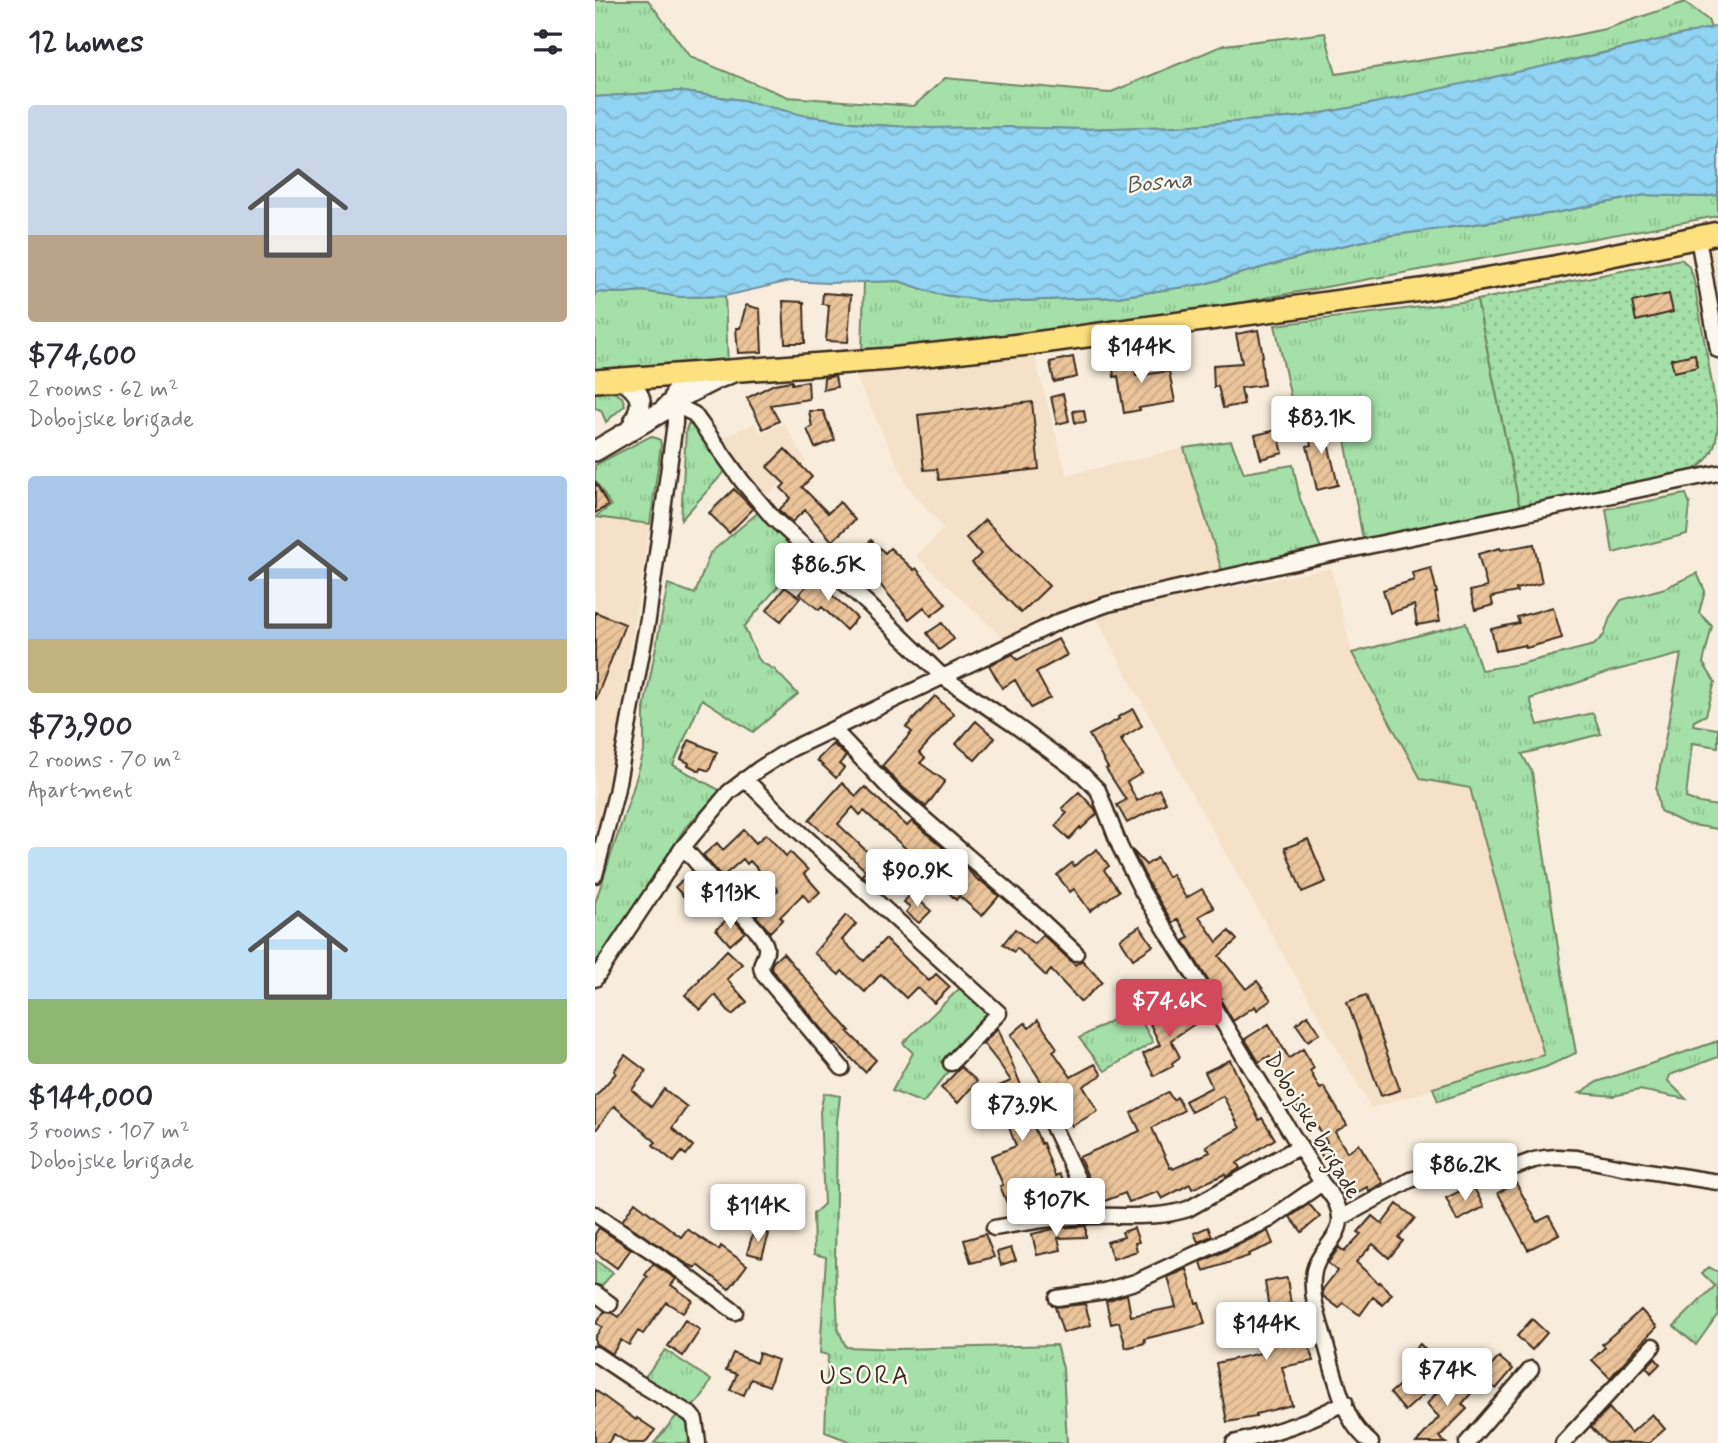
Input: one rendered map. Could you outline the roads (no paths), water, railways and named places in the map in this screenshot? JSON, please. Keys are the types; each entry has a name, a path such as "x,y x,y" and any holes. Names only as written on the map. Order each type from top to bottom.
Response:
{"main road":[{"path":"595,381 890,359 1028,344 1434,288 1708,236"}],"street":[{"path":"1708,236 1718,350"},
{"path":"595,451 714,380 737,370"},
{"path":"595,875 616,793 648,619 674,436 674,403 682,374"},
{"path":"622,379 633,386 641,398 638,414 630,431"},
{"name":"Dobojske brigade","path":"674,403 694,414 772,518 869,604 943,677 1027,734 1083,775 1098,790 1120,847 1142,891 1336,1203 1341,1217 1339,1228 1315,1263 1312,1280 1314,1300 1333,1371 1352,1421 1371,1443"},
{"path":"595,979 684,847 729,792 745,779 789,750 1060,621 1108,604 1330,554 1718,473"},
{"path":"834,730 893,792 1076,953"},
{"path":"745,779 999,1013 951,1063"},
{"path":"684,847 757,931 766,948 761,971 842,1068"},
{"path":"1041,1101 1094,1216"},
{"path":"994,1228 1031,1221 1094,1216 1153,1216 1188,1209 1300,1146"},
{"path":"1341,1217 1410,1180 1430,1174 1479,1177 1545,1158 1577,1158 1718,1182"},
{"path":"1057,1298 1105,1291 1135,1282 1269,1220 1322,1183"},
{"path":"595,1214 674,1266 735,1312"},
{"path":"595,1293 610,1304"},
{"path":"1563,1443 1653,1346"},
{"path":"595,1354 690,1414 695,1420 698,1443"},
{"path":"1467,1443 1531,1369"},
{"path":"1234,1443 1301,1424 1345,1402"}],"water":[{"name":"Bosna","path":"1718,26 1718,195 1645,195 1555,213 1387,236 1332,248 1204,284 1117,297 995,302 937,294 899,281 790,281 725,296 680,297 643,291 595,292 595,97 677,91 742,100 802,115 874,125 931,128 1082,129 1179,126 1300,117 1365,105"}],"district":[{"name":"USORA","path":"865,1377"}]}
